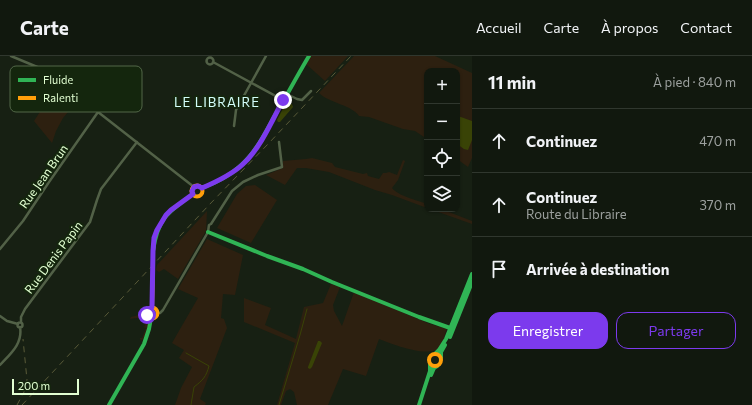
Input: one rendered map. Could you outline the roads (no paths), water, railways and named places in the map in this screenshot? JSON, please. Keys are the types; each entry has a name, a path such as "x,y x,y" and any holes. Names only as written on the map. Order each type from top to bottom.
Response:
{"main road":[{"path":"193,194 192,191 194,187 198,186 202,188 231,173 246,161 258,145 309,56"},
{"path":"193,194 196,196 201,196 203,191 202,188"},
{"path":"152,307 154,238 166,215 193,194"},
{"path":"208,232 418,317 451,328"},
{"path":"420,405 434,368 441,363 441,352 472,274"},
{"path":"420,405 431,367 429,361 430,357 439,350 444,343 472,282"},
{"path":"151,318 155,318 158,313 157,310 152,307"},
{"path":"151,318 147,315 147,311 152,307"},
{"path":"108,405 147,337 151,318"},
{"path":"435,354 438,354 441,358"},
{"path":"430,364 437,366"}],"street":[{"path":"11,56 34,66"},
{"path":"234,126 236,110 266,56"},
{"path":"213,62 283,100"},
{"path":"287,94 302,100 311,92"},
{"path":"98,112 194,187"},
{"name":"Rue Jean Brun","path":"0,249 23,221 98,112"},
{"name":"Rue Denis Papin","path":"0,365 18,344 21,332 20,324 25,309 90,222 101,190 137,142"},
{"path":"158,313 163,310 208,232 209,225 232,191 243,182 282,167 279,142"},
{"path":"0,316 8,321 20,324"}],"waterway":[{"path":"279,405 307,309"},
{"path":"186,353 209,366 204,378 194,387 191,405"}],"railway":[{"path":"22,405 351,56"},
{"path":"17,405 24,392 27,380 23,339"}],"district":[{"name":"LE LIBRAIRE","path":"217,102"}]}
